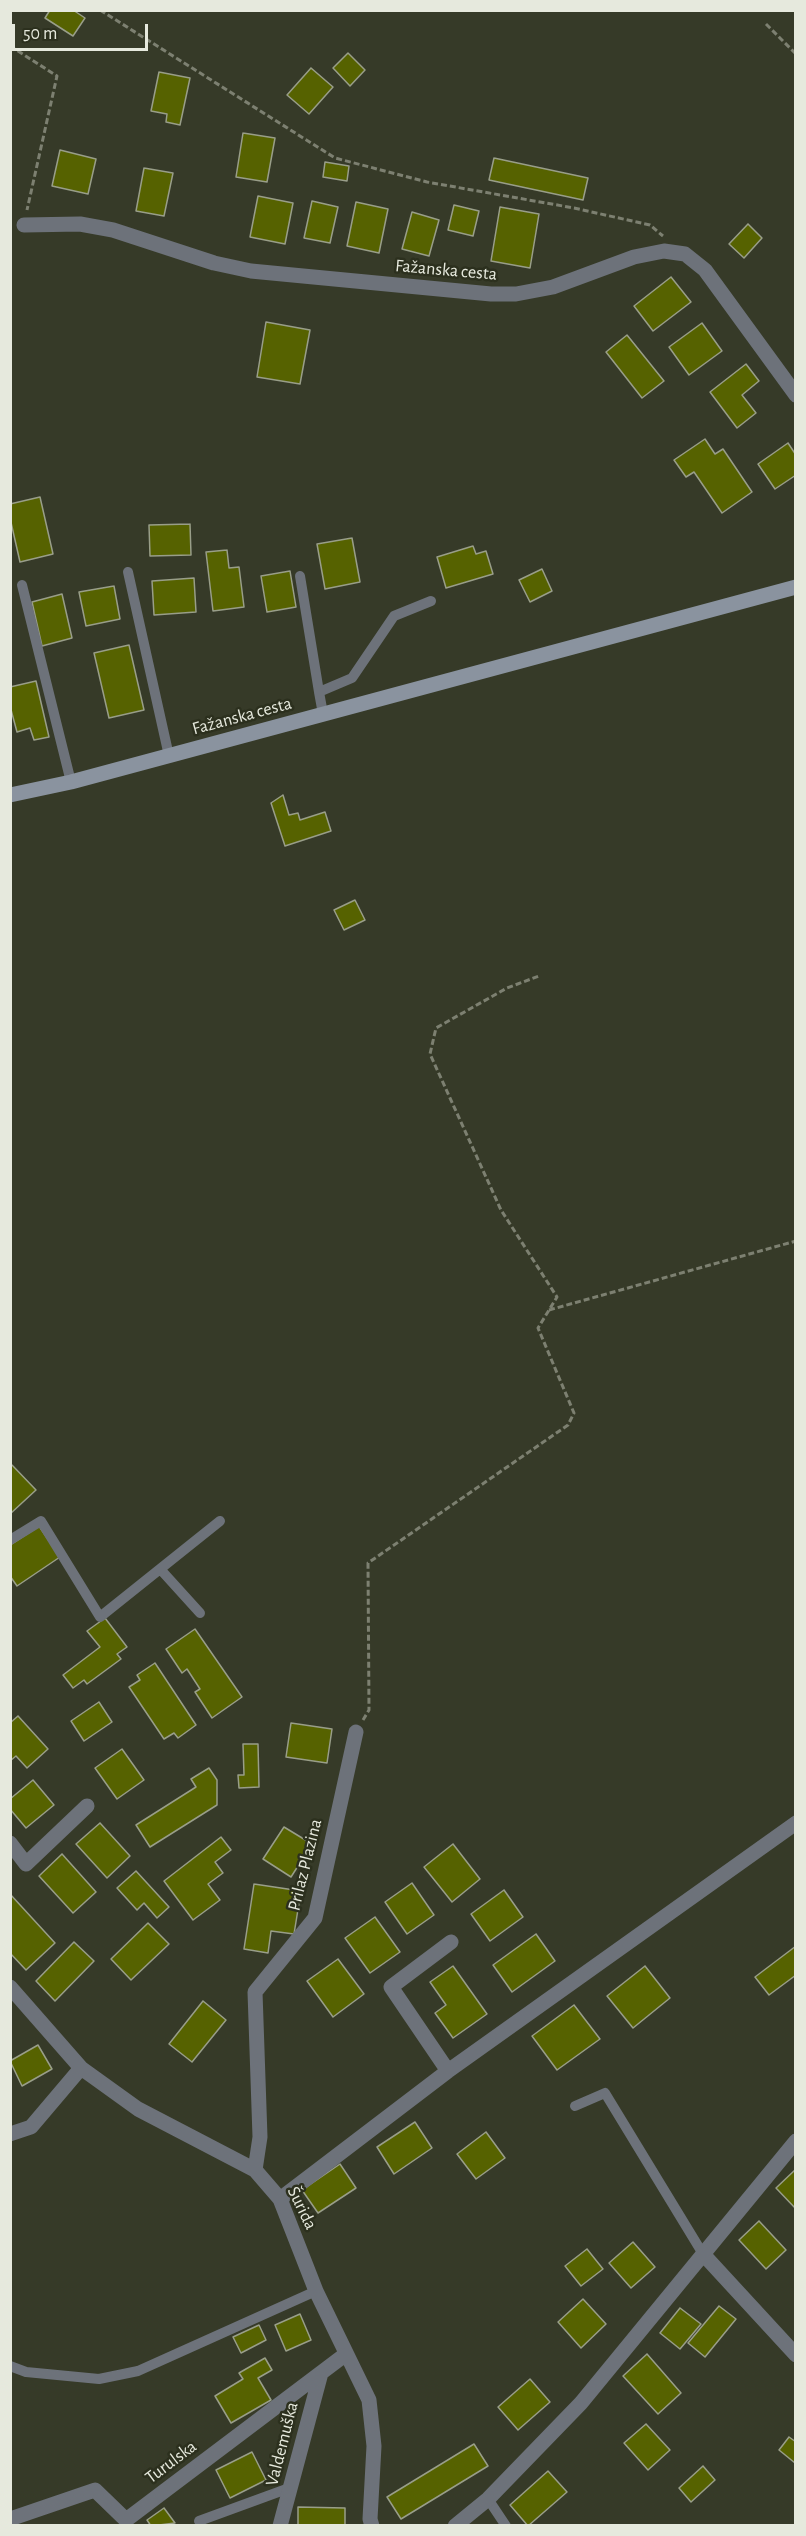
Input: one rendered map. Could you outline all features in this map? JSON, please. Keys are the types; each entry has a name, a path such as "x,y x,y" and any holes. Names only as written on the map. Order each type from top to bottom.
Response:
{"main road":[{"name":"Fažanska cesta","path":"10,795 71,782 795,587"}],"street":[{"name":"Fažanska cesta","path":"24,225 80,224 113,230 214,263 251,271 491,294 516,294 553,287 634,257 664,251 685,254"},
{"path":"685,254 705,270 795,395"},
{"name":"Prilaz Plazina","path":"255,2170 260,2137 255,1992 315,1918 356,1732"},
{"path":"10,1843 26,1864 87,1806"},
{"path":"280,2199 448,2071 795,1823"},
{"path":"448,2071 391,1987 451,1942"},
{"name":"Šurida","path":"10,1987 81,2068 138,2109 255,2170 280,2199 316,2291 369,2400 374,2446 370,2518 372,2526"},
{"path":"10,2134 31,2127 81,2068"},
{"path":"455,2526 488,2499 581,2403 795,2141"},
{"path":"703,2254 795,2355"},
{"name":"Turulska","path":"10,2519 95,2490 126,2520 346,2354"},
{"name":"Valdemuška","path":"280,2526 321,2373"}],"lane":[{"path":"128,572 169,756"},
{"path":"300,576 324,714"},
{"path":"22,585 71,782"},
{"path":"320,692 352,678 394,616 431,601"},
{"path":"10,1540 41,1521 100,1617 220,1521"},
{"path":"161,1570 200,1613"},
{"path":"575,2106 605,2093 703,2254"},
{"path":"10,2366 26,2372 99,2379 138,2371 316,2291"},
{"path":"199,2521 292,2487"},
{"path":"488,2499 506,2526"}],"path":[{"path":"100,10 335,158 427,182 574,207 650,225 685,254"},
{"path":"766,24 795,54"},
{"path":"10,46 57,76 24,225"},
{"path":"356,1732 369,1710 368,1563 568,1425 574,1413 538,1328 556,1297 501,1210 430,1054 436,1028 507,988 539,976"},
{"path":"548,1310 795,1241"}],"building":[{"path":"50,10 73,10 85,18 73,36 45,18"},
{"path":"348,53 365,70 350,86 333,68"},
{"path":"311,68 333,87 309,114 287,95"},
{"path":"159,72 190,78 180,125 166,122 167,114 151,111"},
{"path":"243,133 275,138 267,182 236,177"},
{"path":"60,150 96,159 88,194 52,186"},
{"path":"494,158 588,178 583,200 489,180"},
{"path":"325,162 349,166 347,181 323,177"},
{"path":"144,168 173,173 164,216 136,211"},
{"path":"258,196 293,203 285,244 250,237"},
{"path":"312,201 338,207 330,243 304,238"},
{"path":"356,202 388,209 379,253 347,246"},
{"path":"454,205 479,211 473,236 448,230"},
{"path":"500,207 539,214 530,268 491,261"},
{"path":"412,212 439,220 429,256 402,249"},
{"path":"748,224 762,238 744,258 729,244"},
{"path":"671,277 691,302 653,331 634,306"},
{"path":"266,322 310,330 300,384 257,377"},
{"path":"702,323 722,351 689,375 669,347"},
{"path":"627,335 664,381 642,398 606,352"},
{"path":"746,364 759,381 742,395 756,413 737,428 710,392"},
{"path":"705,439 715,454 723,449 752,492 722,513 694,472 686,477 674,460"},
{"path":"788,443 796,455 796,475 775,489 758,464"},
{"path":"40,497 53,554 20,562 10,518 10,504"},
{"path":"190,524 191,555 150,556 149,525"},
{"path":"352,538 360,582 325,589 317,544"},
{"path":"473,546 476,554 486,551 493,574 446,588 437,557"},
{"path":"227,550 229,568 239,567 244,607 213,611 206,552"},
{"path":"542,569 552,591 530,602 519,580"},
{"path":"290,571 296,607 267,612 261,576"},
{"path":"194,578 196,612 154,615 152,581"},
{"path":"114,586 120,619 86,626 79,592"},
{"path":"62,594 72,638 42,646 32,602"},
{"path":"129,645 144,710 109,718 94,653"},
{"path":"36,681 49,737 34,740 30,728 17,732 10,706 10,687"},
{"path":"283,795 289,815 298,813 300,820 325,812 331,831 285,846 271,803"},
{"path":"355,900 365,920 344,930 334,910"},
{"path":"12,1465 36,1490 10,1514 10,1466"},
{"path":"39,1526 60,1557 17,1586 10,1576 10,1545"},
{"path":"105,1618 127,1647 117,1654 121,1659 87,1684 84,1680 73,1688 63,1675 100,1647 87,1631"},
{"path":"195,1629 242,1697 212,1718 195,1692 200,1689 187,1669 182,1673 166,1649"},
{"path":"155,1663 196,1725 178,1738 174,1733 164,1739 129,1687 140,1680 137,1675"},
{"path":"99,1702 112,1722 84,1741 71,1721"},
{"path":"18,1716 48,1749 27,1768 16,1756 10,1761 10,1723"},
{"path":"291,1723 332,1729 327,1763 286,1757"},
{"path":"243,1744 258,1744 259,1787 239,1788 238,1775 244,1775"},
{"path":"122,1749 144,1780 117,1799 95,1768"},
{"path":"209,1768 217,1780 217,1805 150,1847 136,1825 196,1787 191,1779"},
{"path":"33,1780 54,1805 26,1828 10,1809 10,1799"},
{"path":"100,1823 130,1856 107,1878 76,1844"},
{"path":"284,1827 312,1844 291,1877 263,1859"},
{"path":"221,1837 231,1850 215,1862 223,1873 208,1884 220,1900 193,1920 164,1881"},
{"path":"453,1844 480,1879 452,1902 424,1867"},
{"path":"62,1854 96,1892 73,1913 39,1876"},
{"path":"136,1871 169,1907 157,1918 144,1903 137,1910 117,1888"},
{"path":"412,1883 434,1915 407,1934 385,1902"},
{"path":"254,1884 301,1891 294,1934 271,1931 268,1953 244,1949"},
{"path":"504,1890 523,1917 490,1941 471,1914"},
{"path":"10,1894 55,1943 26,1970 10,1953"},
{"path":"375,1917 400,1952 370,1973 345,1938"},
{"path":"148,1923 169,1944 131,1980 111,1959"},
{"path":"536,1934 555,1961 512,1992 493,1965"},
{"path":"74,1942 94,1961 55,2001 36,1981"},
{"path":"796,1946 796,1975 769,1995 755,1977"},
{"path":"338,1959 364,1994 333,2017 307,1981"},
{"path":"453,1966 487,2014 453,2038 435,2013 446,2005 430,1982"},
{"path":"645,1966 670,1998 633,2028 607,1996"},
{"path":"203,2001 226,2020 192,2062 169,2044"},
{"path":"574,2005 600,2039 557,2070 532,2036"},
{"path":"38,2045 52,2069 22,2086 10,2061"},
{"path":"415,2122 432,2148 394,2174 377,2147"},
{"path":"486,2132 505,2158 476,2179 457,2154"},
{"path":"340,2164 356,2188 318,2213 302,2190"},
{"path":"796,2169 796,2209 776,2188"},
{"path":"759,2221 786,2250 766,2269 739,2240"},
{"path":"633,2242 655,2267 631,2288 609,2263"},
{"path":"587,2249 603,2269 581,2286 565,2266"},
{"path":"583,2299 606,2324 581,2348 558,2322"},
{"path":"719,2306 736,2319 705,2357 688,2343"},
{"path":"680,2308 701,2324 680,2349 660,2333"},
{"path":"300,2314 311,2340 286,2351 275,2325"},
{"path":"259,2325 266,2340 241,2353 233,2337"},
{"path":"647,2354 681,2393 658,2414 623,2376"},
{"path":"265,2358 272,2370 258,2378 271,2400 231,2423 215,2396 243,2379 239,2373"},
{"path":"530,2379 550,2402 518,2430 498,2407"},
{"path":"646,2424 670,2450 648,2470 624,2443"},
{"path":"789,2437 796,2442 795,2463 779,2450"},
{"path":"474,2444 488,2466 401,2519 387,2497"},
{"path":"252,2452 266,2480 230,2498 216,2470"},
{"path":"703,2466 715,2480 691,2502 679,2488"},
{"path":"548,2471 567,2492 528,2526 510,2505"},
{"path":"298,2507 345,2508 345,2526 298,2526"},
{"path":"164,2508 175,2523 151,2526 147,2520"}]}
